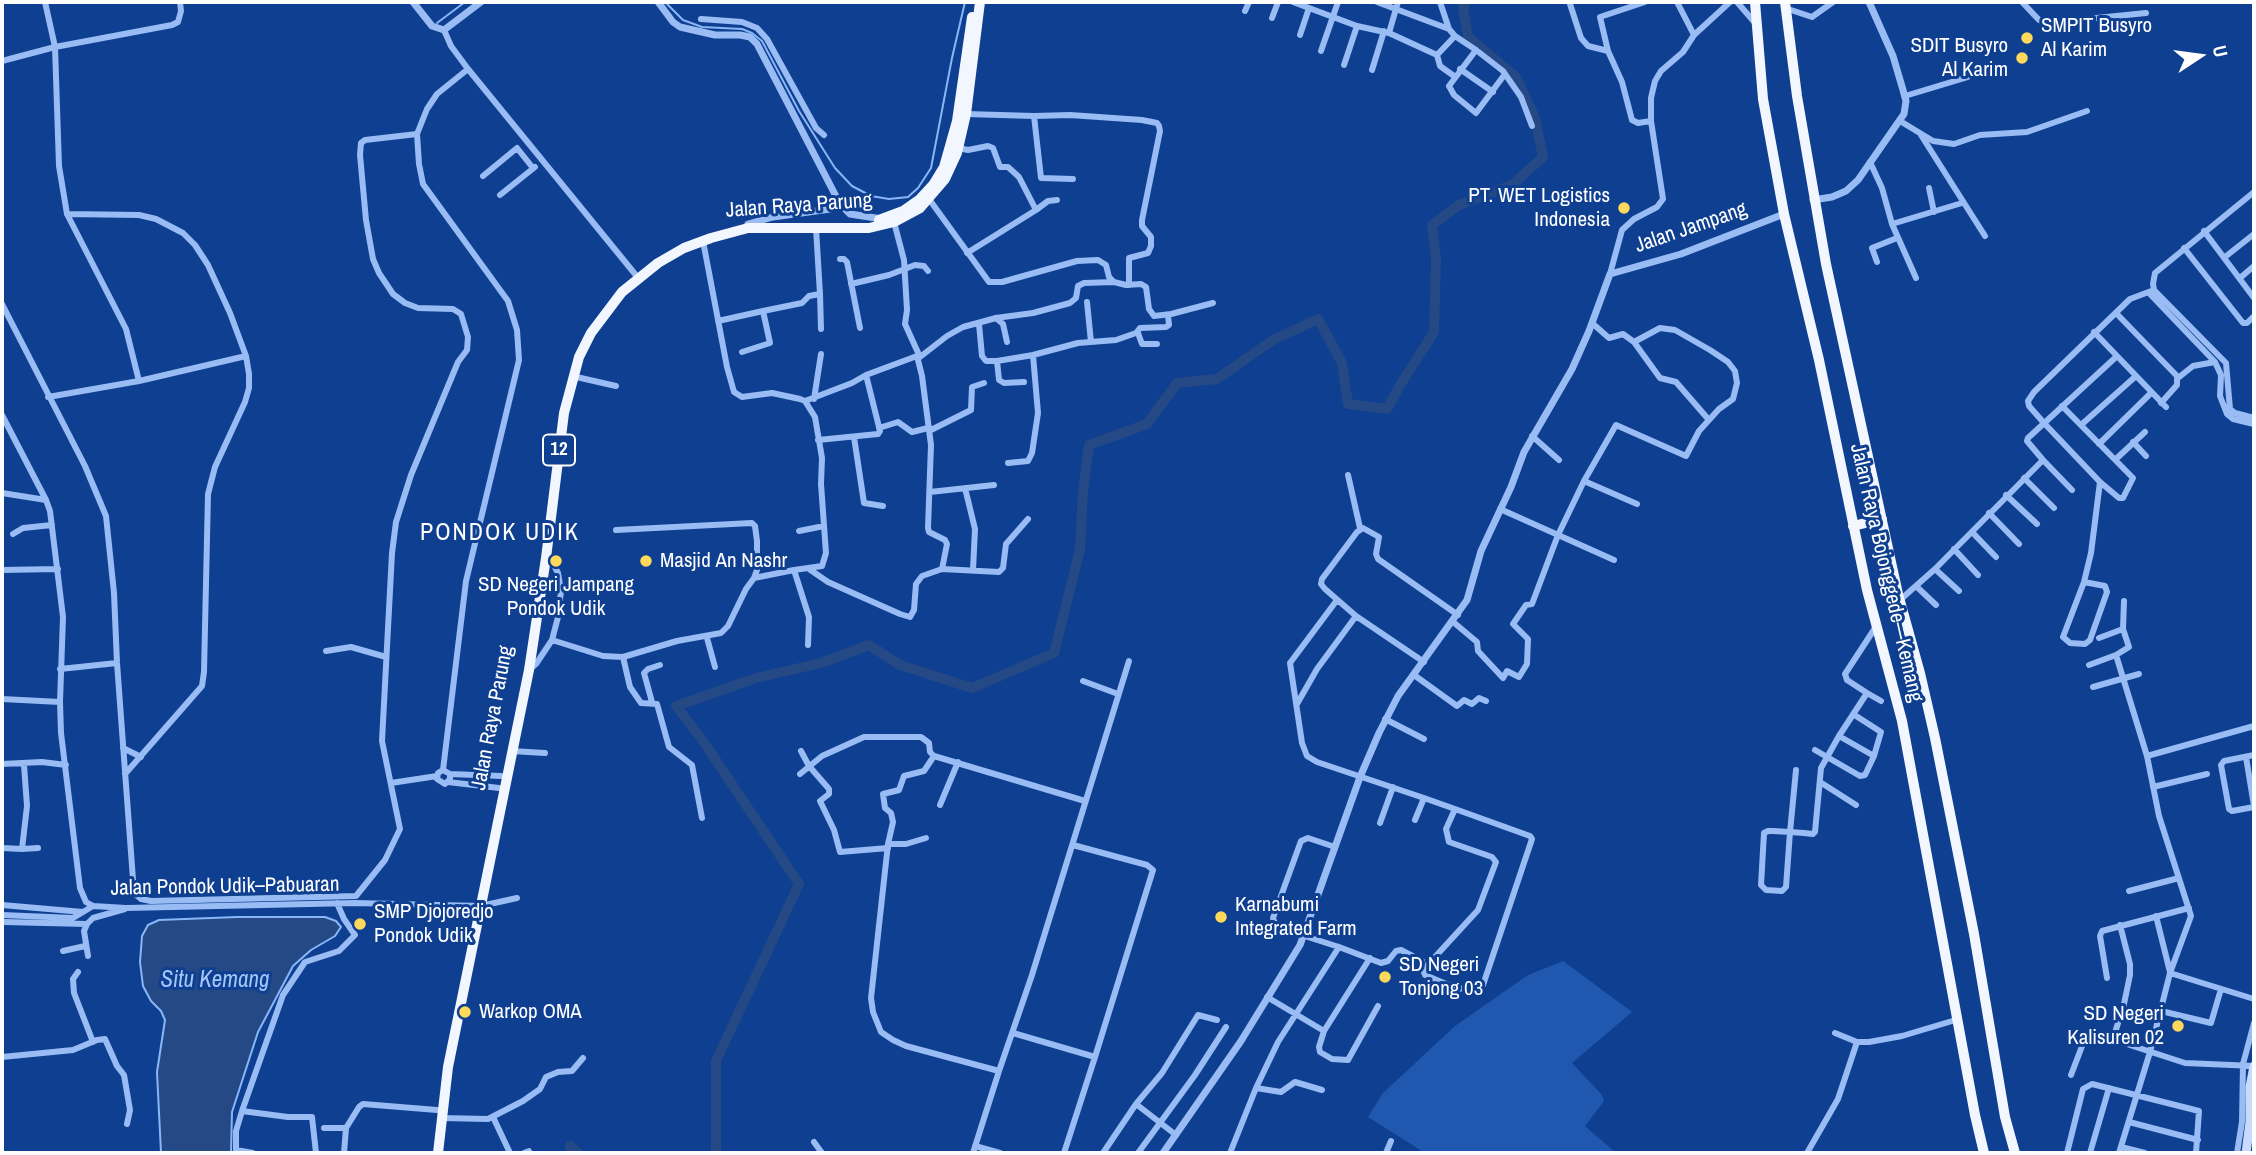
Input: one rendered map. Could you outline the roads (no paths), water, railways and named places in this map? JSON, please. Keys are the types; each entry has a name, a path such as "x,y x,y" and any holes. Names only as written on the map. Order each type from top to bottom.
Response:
{"highway":[{"name":"Jalan Raya Parung","path":"436,1153 452,1013 478,906 528,670 572,376 591,333 622,292 658,262 703,241 748,228 869,228 913,212 929,199 945,179 958,148 966,114 974,2"},
{"name":"Jalan Raya Parung","path":"478,906 545,552 560,411 574,355 587,330 635,274 656,257 709,233 748,224 855,225 889,221 920,199 944,167 957,121 980,2"},
{"name":"Jalan Raya Bojonggede—Kemang","path":"1755,2 1763,99 1784,214 1819,360 1853,526 1902,721 1984,1153"},
{"name":"Jalan Raya Bojonggede—Kemang","path":"1788,6 1813,200 1900,600 1923,682 1941,765 2015,1153"},
{"path":"1853,526 1882,519"}],"main road":[{"path":"2246,1153 2254,1066"}],"street":[{"path":"45,2 55,47 59,166 67,214 126,329 139,381"},
{"path":"2,61 55,47 172,25 178,22 180,2"},
{"path":"413,2 432,26 444,30 451,46 468,69 635,274"},
{"path":"444,30 481,2"},
{"path":"658,2 676,25 688,30 750,37 757,44 797,117 840,204 850,214 889,221 905,270 905,324 915,344 922,376 932,459 929,532 945,540 947,544 943,569"},
{"path":"1245,11 1249,2"},
{"path":"1272,18 1278,2"},
{"path":"1293,2 1357,26 1386,32 1437,55"},
{"path":"1321,51 1338,2"},
{"path":"1377,2 1397,6 1449,29"},
{"path":"1440,2 1449,29 1455,36 1505,74 1523,100 1532,126"},
{"path":"1645,2 1600,17 1608,51 1622,82 1633,122 1651,121"},
{"path":"1678,2 1694,34"},
{"path":"1163,1153 1268,997 1304,935 1360,777 1385,719 1398,696 1467,600 1481,551 1532,436 1572,369 1592,323 1622,230 1634,219 1657,207 1663,199 1651,121 1651,98 1655,81 1661,71 1683,52 1694,34 1730,2"},
{"path":"1737,2 1756,24"},
{"path":"1788,6 1812,17 1833,2"},
{"path":"1813,200 1832,197 1846,191 1900,121 1906,107 1893,56 1869,2"},
{"path":"2022,2 2035,17 2047,23 2146,13"},
{"path":"1570,4 1581,38 1588,46 1608,51"},
{"path":"1372,70 1397,6"},
{"path":"1300,35 1309,8"},
{"path":"701,19 742,22 757,28 767,39 816,128 824,135"},
{"path":"1344,65 1357,26"},
{"path":"1437,55 1455,36"},
{"path":"1476,50 1449,84 1449,88 1475,113 1505,74"},
{"path":"1437,55 1440,66 1454,76"},
{"path":"444,776 466,581 519,360 517,330 508,301 423,184 419,164 417,134 427,109 437,94 468,69"},
{"path":"1460,69 1493,92"},
{"path":"1905,96 1968,77"},
{"path":"1900,121 1933,141 1954,144 1980,135 2027,132 2087,111"},
{"path":"797,117 807,112"},
{"path":"966,114 1070,115 1157,123 1160,131 1142,220 1142,226 1151,237 1151,246 1148,253 1129,258 1129,285"},
{"path":"1034,116 1041,178 1073,179"},
{"path":"1918,131 1984,236"},
{"path":"2,304 85,466 106,516 114,593 134,893 141,899 151,901 356,896 385,860 398,838 400,821 382,741 392,553 399,510 458,362 467,350 468,337 461,314 453,309 418,308 405,303 393,294 373,259 365,211 360,142 417,134"},
{"path":"483,176 517,148 533,168"},
{"path":"958,148 993,148 1000,167 1007,167 1018,177 1036,210"},
{"path":"500,195 542,161"},
{"path":"1870,162 1882,188 1897,238 1916,278"},
{"path":"1929,188 1934,212"},
{"path":"2151,291 2155,273 2254,192"},
{"path":"929,199 981,274 991,282 1002,282 1077,261 1090,260 1104,262 1110,279 1114,282"},
{"path":"967,253 1048,201 1057,200"},
{"path":"1892,224 1962,203"},
{"path":"748,224 773,217 830,209 840,204"},
{"path":"67,214 139,215 156,219 183,233 208,265 230,313 246,356 249,374 249,388 215,467 208,494 202,686 125,774"},
{"name":"Jalan Jampang","path":"1609,274 1681,254 1784,214"},
{"path":"816,228 821,329"},
{"path":"2204,231 2254,298"},
{"path":"2225,257 2254,234"},
{"path":"1877,262 1872,248 1897,238"},
{"path":"703,241 727,367 737,395 742,397 772,393 805,401 814,399 866,375 919,357 963,327 1070,303 1076,298 1078,286 1084,282 1141,284 1146,287 1152,315 1168,315 1213,303"},
{"path":"2184,248 2243,323 2254,316"},
{"path":"840,260 847,262 860,328"},
{"path":"851,284 920,265 928,271"},
{"path":"2240,278 2254,266"},
{"path":"2062,406 2133,479 2123,498 2119,498 2100,482 2044,423 2029,406 2029,398 2130,299 2151,291"},
{"path":"2151,291 2225,373"},
{"path":"2151,291 2225,362 2230,409 2254,418"},
{"path":"718,321 802,303 808,296 820,294"},
{"path":"1087,302 1091,342"},
{"path":"742,352 771,344 763,311"},
{"path":"2116,313 2178,378"},
{"path":"979,324 983,359 997,361 1078,343 1116,340 1138,333 1140,328 1168,326 1168,315"},
{"path":"996,318 1003,324 1007,342"},
{"path":"1592,323 1607,338 1613,339 1623,334 1634,342 1660,378 1676,382 1709,420"},
{"path":"1360,528 1378,537 1378,559 1455,618 1478,642 1478,651 1503,678 1507,671 1519,677 1527,664 1528,639 1513,624 1526,605 1532,604 1558,535 1584,481 1616,425 1685,456 1699,431 1718,409 1733,399 1737,383 1735,371 1728,362 1675,330 1660,328 1634,342"},
{"path":"2094,332 2163,405 2177,385 2178,378 2193,366 2215,362"},
{"path":"1138,333 1142,344 1157,344"},
{"path":"814,399 821,354"},
{"path":"1008,463 1029,460 1032,453 1038,413 1033,355"},
{"path":"48,397 139,381 246,356"},
{"path":"2072,490 2027,440 2116,357"},
{"path":"997,361 1001,382 1024,382"},
{"path":"2225,373 2220,396 2224,411 2233,419 2254,424"},
{"path":"818,440 878,434 879,428 866,375"},
{"path":"572,376 616,386"},
{"path":"2081,425 2136,376"},
{"path":"879,428 898,422 912,432 929,430 971,410 972,387 984,383"},
{"path":"2099,444 2151,393"},
{"path":"754,578 822,566 825,561 822,458 815,417 805,401"},
{"name":"Jalan Pondok Udik–Pabuaran","path":"2,415 48,504 52,526 63,617 60,669 61,733 80,888 86,902 93,906 126,908 337,903 478,906 517,898"},
{"path":"2116,459 2145,432"},
{"path":"1532,436 1559,460"},
{"path":"854,437 864,503 883,506"},
{"path":"2133,442 2146,456"},
{"path":"1900,600 1936,569 2043,460"},
{"path":"1348,475 1360,528 1322,579 1322,586 1356,616 1424,662"},
{"path":"2024,478 2054,508"},
{"path":"1584,481 1637,504"},
{"path":"2084,582 2105,586 2107,591 2090,640 2085,644 2070,643 2063,639 2084,582 2091,553 2100,482"},
{"path":"930,492 994,485"},
{"path":"965,488 975,529 973,570"},
{"path":"2,493 46,500"},
{"path":"2006,495 2036,524"},
{"path":"1500,509 1614,559"},
{"path":"1989,513 2019,544"},
{"path":"809,569 828,582 910,617 914,610 918,579 943,569 1001,571 1006,544 1028,519"},
{"path":"552,640 603,656 623,657 677,641 707,638 724,631 757,570 757,541 752,523 616,530"},
{"path":"13,534 23,528 52,526"},
{"path":"799,531 824,526"},
{"path":"1972,532 1996,557"},
{"path":"1954,549 1978,575"},
{"path":"528,670 537,664 552,640 558,617 561,591 558,573 545,552"},
{"path":"2,570 58,569"},
{"path":"1936,569 1959,591"},
{"path":"794,570 809,617 808,645"},
{"path":"1916,586 1936,605"},
{"path":"1337,600 1290,663 1303,749 1307,756 1360,777 1424,798 1455,809 1530,836 1532,839 1483,985 1458,989 1425,975 1423,970 1478,910 1496,862 1492,857 1447,840 1446,830 1455,809"},
{"path":"2089,665 2129,647 2123,629 2124,601"},
{"path":"1296,705 1317,669 1356,616"},
{"path":"1877,625 1845,676 1847,680 1881,701"},
{"path":"2099,638 2123,629"},
{"path":"707,638 716,667"},
{"path":"326,650 351,647 386,657"},
{"path":"2116,655 2147,756 2159,816 2189,908 2190,922 2170,973 2150,1052 2120,1150 2145,1153"},
{"path":"623,657 630,687 641,703 652,702 658,706 669,747 693,768 702,818"},
{"path":"1000,1153 974,1150 1129,662"},
{"path":"60,669 117,663"},
{"path":"652,702 644,673 660,665"},
{"path":"2093,687 2139,674"},
{"path":"1414,675 1457,706 1464,700 1472,704 1479,698 1486,701"},
{"path":"1083,681 1118,694"},
{"path":"1797,770 1790,832 1786,887 1782,891 1763,889 1764,834 1767,831 1790,832 1815,832 1820,782 1826,757 1867,692"},
{"path":"2,699 60,702"},
{"path":"1815,750 1862,776 1868,770 1881,732 1853,714"},
{"path":"1385,719 1424,739"},
{"path":"2147,756 2254,726"},
{"path":"800,774 822,756 851,741 872,735 921,737 929,743 930,752 934,755 1084,801"},
{"path":"1839,736 1874,756"},
{"path":"123,748 141,757"},
{"path":"511,751 545,753"},
{"path":"801,751 809,766 829,789 829,794 820,802 834,830 840,852 906,844 926,838"},
{"path":"934,755 924,771 904,776 899,790 883,794 885,808 893,816 871,983 873,1012 881,1032 906,1046 999,1070"},
{"path":"2246,757 2254,807 2232,811 2229,809 2221,767 2224,761 2254,755"},
{"path":"2,764 24,765 34,762 66,765"},
{"path":"940,806 958,762"},
{"path":"22,849 27,806 24,765"},
{"path":"2153,786 2207,774"},
{"path":"391,783 422,776 501,776"},
{"path":"444,776 499,788"},
{"path":"1820,782 1856,804"},
{"path":"1380,823 1393,788"},
{"path":"1415,820 1424,798"},
{"path":"1335,847 1308,838 1301,841 1273,918 1275,924 1283,929 1385,962 1396,951 1401,950 1422,961"},
{"path":"1064,1153 1153,870 1147,864 1073,845"},
{"path":"2,848 38,848"},
{"path":"2129,891 2179,878"},
{"path":"253,1153 236,1152 236,1131 283,995 305,962 339,950 355,935 337,903"},
{"path":"2,905 83,912"},
{"path":"3,918 73,918 93,906"},
{"path":"88,956 83,931 87,924 93,918 126,908"},
{"path":"2107,978 2101,933 2108,928 2189,908"},
{"path":"2156,916 2170,973"},
{"path":"3,918 87,924"},
{"path":"2,933 3,918"},
{"path":"2112,1039 2130,980 2130,964 2120,925"},
{"path":"63,951 85,946"},
{"path":"1230,1153 1278,1042 1339,947"},
{"path":"1370,958 1324,1031 1320,1052 1332,1059 1347,1061 1378,1006"},
{"path":"78,972 73,979 74,993 93,1042"},
{"path":"2170,973 2254,999"},
{"path":"2161,1011 2211,1023 2221,989"},
{"path":"1268,997 1324,1031"},
{"path":"1103,1153 1136,1104 1162,1073 1198,1015 1217,1020"},
{"path":"1835,1033 1857,1042 1890,1039 1959,1019"},
{"path":"2237,1153 2242,1122 2243,1064 2254,1023"},
{"path":"1138,1153 1226,1027"},
{"path":"1013,1033 1095,1057"},
{"path":"2070,1075 2087,1037 2095,1034 2170,1060 2192,1064 2254,1066"},
{"path":"2,1057 64,1052 100,1039 108,1042 117,1066 124,1075 130,1110 127,1124"},
{"path":"1807,1153 1838,1099 1857,1042"},
{"path":"344,1153 346,1128 363,1104 483,1120 493,1117 540,1089 546,1077 558,1072 572,1071 583,1058"},
{"path":"1256,1088 1281,1092 1296,1082 1322,1090"},
{"path":"2067,1153 2084,1087 2092,1084 2199,1111 2196,1153"},
{"path":"2090,1153 2109,1088"},
{"path":"1136,1104 1176,1135"},
{"path":"242,1111 312,1117 316,1153"},
{"path":"493,1117 510,1153"},
{"path":"2129,1122 2198,1140"},
{"path":"324,1128 346,1128"},
{"path":"1386,1153 1391,1141"},
{"path":"814,1142 822,1153"}],"water":[{"name":"Situ Kemang","path":"325,917 336,921 341,927 335,936 311,950 293,966 258,1032 232,1112 231,1153 161,1153 157,1072 165,1020 143,986 140,962 142,936 148,925 159,920"}],"waterway":[{"path":"437,23 465,2"},
{"path":"665,2 683,20 702,27 742,29 762,41 799,111 835,168 852,186 871,196 889,199 908,197 918,188 931,168 965,2"},
{"path":"716,1153 716,1061 799,884 701,738 676,706 756,678 821,663 869,645 900,665 972,688 1054,653 1080,549 1089,445 1147,424 1177,383 1217,379 1273,340 1318,319 1342,363 1348,404 1387,409 1434,332 1436,259 1432,225 1459,205 1512,185 1543,157 1535,118 1516,77 1468,37 1463,7 1466,2"},
{"path":"571,1153 570,1146 578,1153"}],"place":[{"name":"SMPIT Busyro Al Karim","path":"2027,38"},
{"name":"SDIT Busyro Al Karim","path":"2022,58"},
{"name":"PT. WET Logistics Indonesia","path":"1624,208"},
{"name":"SD Negeri Jampang Pondok Udik","path":"556,561"},
{"name":"Masjid An Nashr","path":"646,561"},
{"name":"Karnabumi Integrated Farm","path":"1221,917"},
{"name":"SMP Djojoredjo Pondok Udik","path":"360,924"},
{"name":"SD Negeri Tonjong 03","path":"1385,977"},
{"name":"Warkop OMA","path":"465,1012"},
{"name":"SD Negeri Kalisuren 02","path":"2178,1026"}],"district":[{"name":"PONDOK UDIK","path":"500,534"}]}
